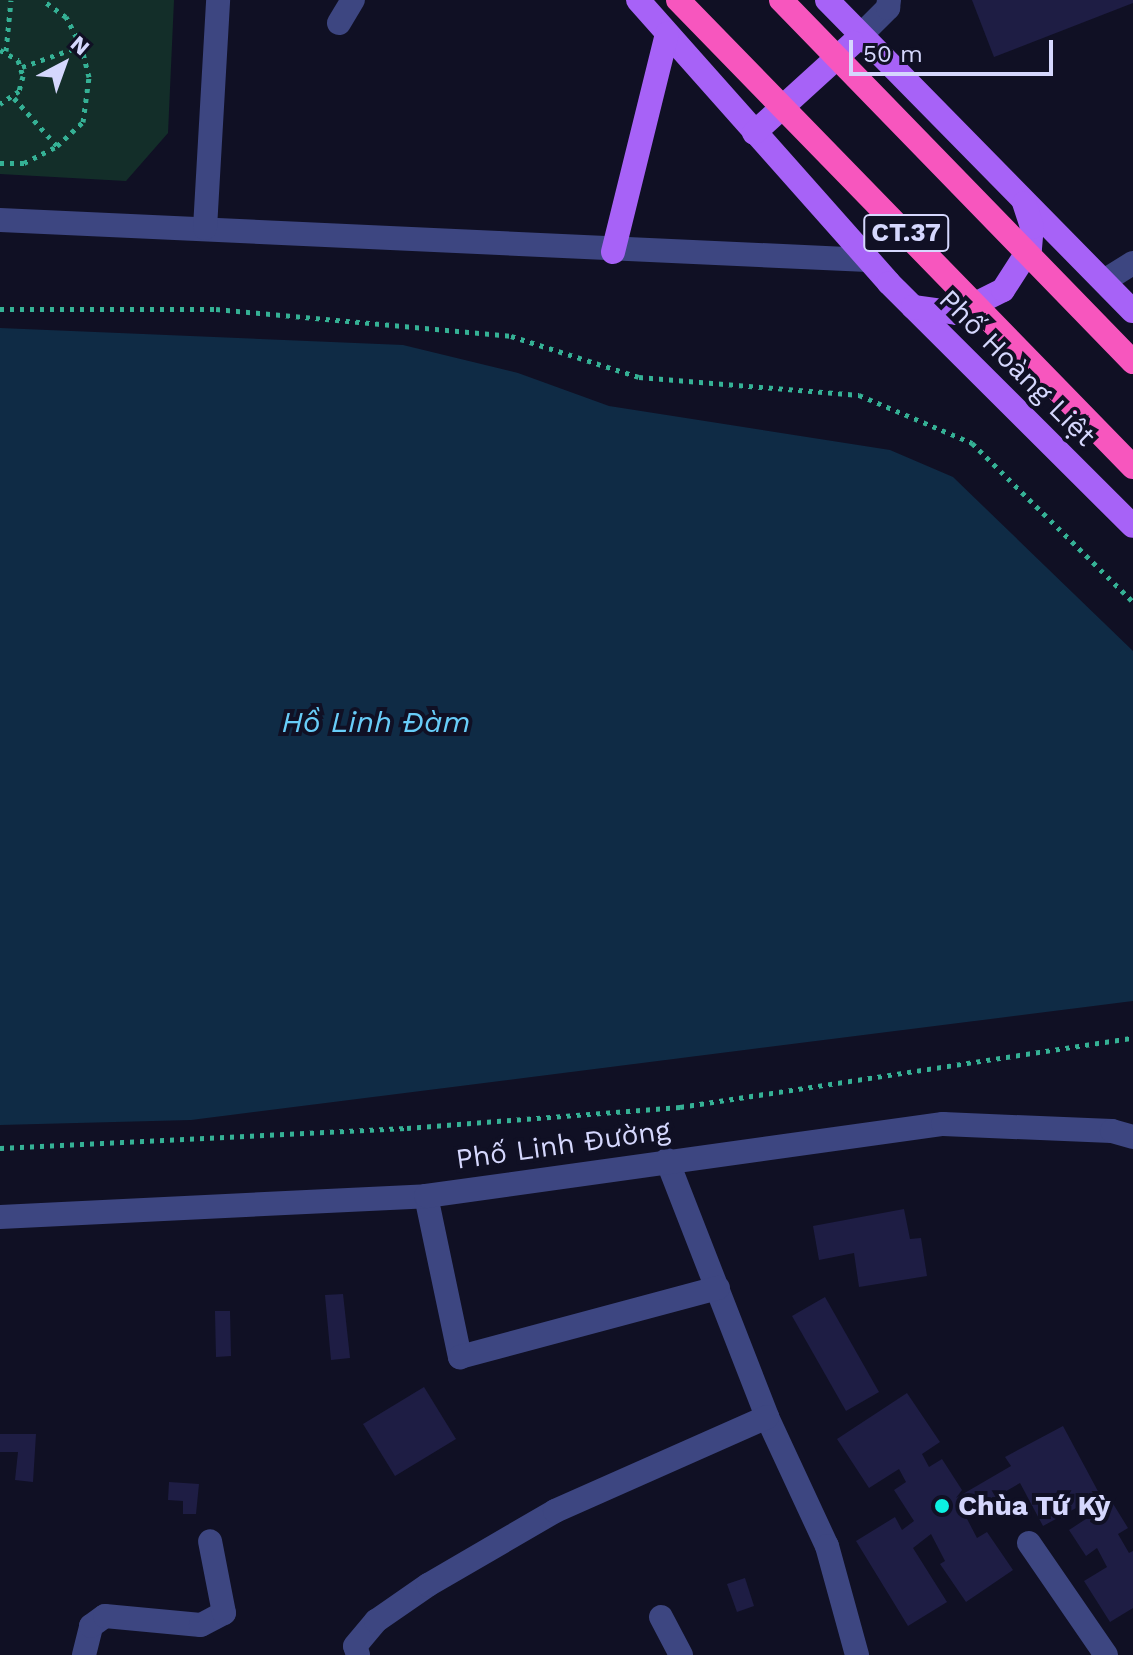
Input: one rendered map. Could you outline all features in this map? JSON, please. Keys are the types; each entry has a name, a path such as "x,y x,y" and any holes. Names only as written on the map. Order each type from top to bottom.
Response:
{"highway":[{"name":"CT.37","path":"678,0 1133,467"},
{"name":"CT.37","path":"781,0 1133,362"}],"main road":[{"name":"Phố Hoàng Liệt","path":"638,0 868,260 1133,526"},
{"path":"827,0 1133,311"},
{"path":"613,252 667,34"},
{"path":"754,133 860,36"},
{"path":"913,307 957,313 1003,290 1030,248 1032,227 1023,201"}],"street":[{"path":"205,228 218,0"},
{"path":"339,23 353,0"},
{"path":"860,36 888,8 889,0"},
{"path":"0,220 205,228 613,252 868,260"},
{"path":"1104,281 1133,263"},
{"name":"Phố Linh Đường","path":"0,1217 426,1196 667,1160 943,1124 1112,1131 1133,1137"},
{"path":"667,1160 767,1417 827,1546 857,1655"},
{"path":"426,1196 460,1357 718,1288"},
{"path":"358,1655 355,1646 376,1621 428,1585 555,1511 767,1417"},
{"path":"84,1655 91,1626 105,1616 201,1625 224,1613 210,1541"},
{"path":"1029,1543 1106,1655"},
{"path":"661,1617 681,1655"}],"path":[{"path":"0,104 14,98 22,84 22,68 3,51 11,0"},
{"path":"0,163 24,163 57,146 83,122 89,77 81,46 66,17 43,0"},
{"path":"22,68 81,46"},
{"path":"14,98 57,146"},
{"path":"0,309 216,309 511,336 639,377 859,395 972,443 1133,602"},
{"path":"0,1148 376,1130 680,1107 1133,1038"}],"green space":[{"path":"0,0 174,0 168,133 126,181 0,174"}],"water":[{"name":"Hồ Linh Đàm","path":"0,328 403,345 518,373 609,406 890,450 953,477 1133,651 1133,1001 191,1120 0,1125"}],"building":[{"path":"972,0 1133,0 1133,3 994,57"},
{"path":"904,1209 910,1239 921,1238 927,1276 859,1287 854,1253 819,1260 813,1226"},
{"path":"343,1294 350,1358 331,1360 325,1295"},
{"path":"825,1297 879,1392 846,1411 792,1316"},
{"path":"215,1311 230,1311 231,1356 216,1357"},
{"path":"424,1387 456,1439 395,1476 363,1424"},
{"name":"Chùa Tứ Kỳ","path":"907,1393 940,1442 922,1454 929,1467 942,1459 962,1490 956,1498 1011,1466 1005,1457 1063,1426 1100,1495 1043,1526 1020,1483 965,1515 977,1538 987,1532 1013,1570 966,1602 940,1564 945,1561 931,1534 913,1548 947,1602 908,1626 856,1541 895,1517 902,1530 914,1521 894,1490 906,1482 899,1469 869,1488 837,1439"},
{"path":"0,1434 36,1434 33,1482 15,1480 18,1452 0,1452"},
{"path":"169,1482 199,1484 196,1514 183,1514 183,1501 168,1500"},
{"path":"1112,1502 1128,1528 1118,1534 1129,1553 1133,1551 1133,1608 1110,1622 1084,1581 1107,1567 1097,1548 1086,1556 1069,1530"},
{"path":"745,1578 754,1606 737,1612 727,1584"}],"place":[{"name":"Chùa Tứ Kỳ","path":"942,1506"}]}
